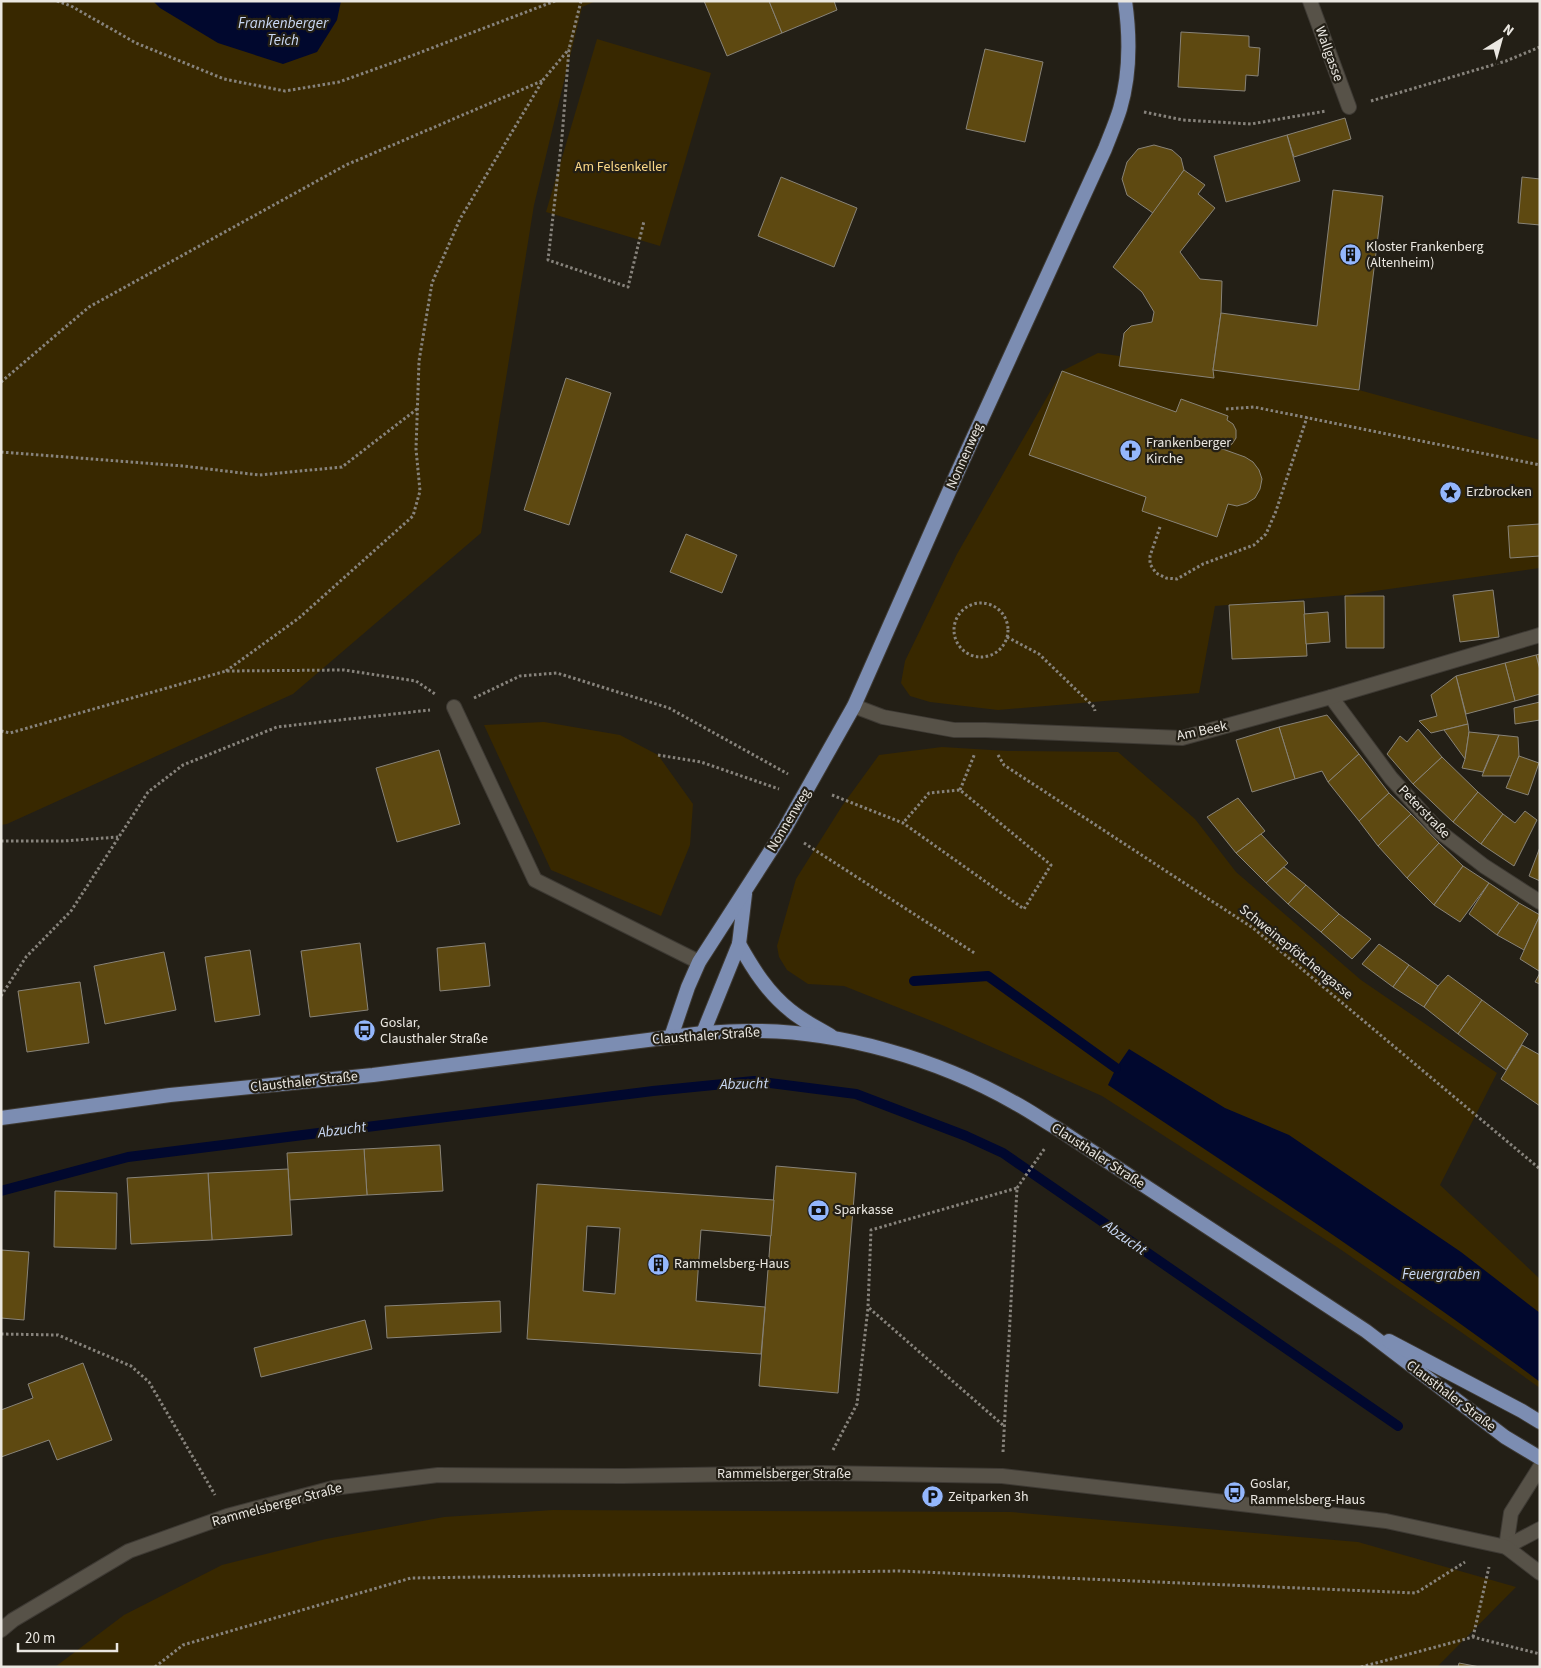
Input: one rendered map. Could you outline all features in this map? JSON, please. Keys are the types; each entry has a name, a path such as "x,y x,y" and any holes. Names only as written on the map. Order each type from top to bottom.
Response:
{"main road":[{"name":"Nonnenweg","path":"671,1037 688,987 699,962 784,830 854,706 958,471 1105,149 1120,108 1127,75 1128,37 1125,1"},
{"name":"Nonnenweg","path":"703,1033 739,944 745,891"},
{"path":"739,944 751,965 776,998 792,1012 834,1038"},
{"name":"Clausthaler Straße","path":"1,1118 170,1095 373,1075 703,1033 780,1032 834,1038 885,1050 927,1064 968,1080 1014,1102 1366,1331 1505,1437 1540,1458"},
{"name":"Clausthaler Straße","path":"1366,1331 1379,1336 1540,1422"}],"street":[{"name":"Wallgasse","path":"1310,1 1349,107"},
{"name":"Am Beek","path":"854,706 883,716 954,730 1182,738 1331,697 1540,635"},
{"name":"Peterstraße","path":"1331,697 1391,778 1440,832 1484,866 1540,902"},
{"path":"454,707 535,880 699,962"},
{"path":"1501,1545 1511,1513 1540,1467"},
{"name":"Rammelsberger Straße","path":"1,1630 14,1620 130,1551 227,1516 332,1488 438,1475 623,1476 822,1473 1002,1476 1386,1521 1501,1545"},
{"path":"1501,1545 1540,1529"},
{"path":"1501,1545 1540,1573"}],"path":[{"path":"57,1 71,6 136,43 224,78 285,91 339,82 403,60 555,1"},
{"path":"69,1 71,6"},
{"path":"581,1 569,49 562,137 548,260 628,287 644,221"},
{"path":"226,671 300,618 413,516 420,491 416,449 419,361 432,284 460,219 543,80 569,49"},
{"path":"1,382 89,307 346,165 543,80"},
{"path":"1150,114 1183,120"},
{"path":"1226,409 1254,407 1540,465"},
{"path":"1,452 183,466 259,475 342,467 417,409"},
{"path":"1160,527 1150,556 1150,564 1156,573 1166,578 1177,579 1203,564 1254,545 1266,534 1276,511 1307,417"},
{"path":"978,603 988,604 1004,616 1008,627 1007,637 1002,646 994,653 984,657 973,656 964,651 957,643 954,633 955,622 959,613 968,606 978,603"},
{"path":"1007,637 1039,654 1094,707 1099,734"},
{"path":"1,731 10,733 226,671 344,670 416,681 454,707"},
{"path":"1,996 26,958 71,910 148,792 183,765 277,727 454,707 520,676 557,673 669,708 810,785 903,823 1024,909 1050,865 960,790 929,793 903,823"},
{"path":"960,790 985,730"},
{"name":"Schweinepfötchengasse","path":"985,730 1004,765 1253,928 1540,1169"},
{"path":"658,755 701,762 801,797"},
{"path":"784,830 976,954"},
{"path":"1,841 64,841 118,837"},
{"path":"1002,1476 1017,1188 1035,1163"},
{"path":"822,1473 857,1404 868,1307 871,1230 1017,1188"},
{"path":"868,1307 1004,1426"},
{"path":"1,1334 58,1335 131,1366 149,1382 227,1516"},
{"path":"1473,1637 1501,1545"},
{"path":"155,1667 183,1645 411,1578 899,1571 1416,1593 1501,1545"},
{"path":"1361,1667 1473,1637 1540,1654"}],"green space":[{"path":"1,1 596,1 582,7 534,205 481,533 293,694 7,824 1,825"},
{"name":"Am Felsenkeller","path":"597,39 711,73 660,246 546,212"},
{"path":"1098,353 1359,390 1540,440 1540,568 1346,595 1215,606 1199,693 998,710 930,702 910,696 901,683 905,661 957,554 1062,371"},
{"path":"544,722 620,735 658,755 693,804 690,845 661,916 551,870 484,725"},
{"path":"942,747 1008,751 1118,752 1195,819 1236,872 1361,980 1497,1073 1440,1185 1540,1279 1540,1388 1337,1247 1102,1096 942,1025 844,986 808,984 787,970 779,957 777,946 796,879 842,806 879,755"},
{"path":"553,1510 1011,1512 1358,1542 1516,1587 1437,1667 55,1667 124,1615 222,1565 326,1539 444,1517"}],"water":[{"name":"Frankenberger Teich","path":"153,1 341,1 337,20 317,52 283,64 218,43 160,8"},
{"name":"Feuergraben","path":"1129,1049 1225,1108 1289,1135 1461,1252 1540,1313 1540,1382 1380,1267 1108,1085 1116,1068"}],"building":[{"path":"704,1 769,1 782,33 727,56"},
{"path":"769,1 834,1 837,10 782,33"},
{"path":"1181,32 1249,36 1249,47 1260,48 1258,76 1246,75 1245,91 1178,87"},
{"path":"985,49 1043,62 1025,142 966,129"},
{"path":"1345,118 1351,139 1294,157 1287,135"},
{"path":"1287,135 1300,181 1226,202 1214,156"},
{"path":"1154,145 1172,150 1181,158 1184,170 1153,213 1127,195 1122,179 1127,162 1138,149"},
{"path":"1184,170 1205,185 1198,194 1215,208 1180,252 1200,279 1222,281 1221,313 1213,370 1214,378 1119,366 1124,333 1131,326 1152,322 1154,312 1142,292 1113,267"},
{"path":"781,177 857,208 834,267 758,236"},
{"path":"1522,177 1540,179 1540,225 1518,223"},
{"name":"Kloster Frankenberg (Altenheim)","path":"1333,190 1383,196 1359,390 1213,370 1221,313 1317,326"},
{"name":"Frankenberger Kirche","path":"1062,371 1176,412 1181,399 1228,416 1227,420 1233,424 1236,430 1236,438 1232,444 1225,448 1217,447 1245,457 1253,462 1259,470 1262,479 1260,489 1255,498 1237,506 1228,504 1217,537 1142,511 1146,497 1029,455"},
{"path":"566,378 611,393 569,525 524,510"},
{"path":"1540,524 1540,556 1510,558 1508,526"},
{"path":"686,534 737,555 722,593 670,572"},
{"path":"1493,590 1499,637 1460,642 1453,595"},
{"path":"1345,596 1384,596 1384,648 1346,648"},
{"path":"1304,601 1307,656 1232,659 1229,605"},
{"path":"1328,612 1330,642 1306,644 1304,614"},
{"path":"1540,654 1540,670 1536,655"},
{"path":"1536,655 1540,670 1540,694 1515,701 1505,663"},
{"path":"1505,663 1515,701 1466,714 1456,676"},
{"path":"1456,676 1468,724 1431,733 1419,721 1437,716 1431,695"},
{"path":"1540,702 1540,720 1515,724 1514,708"},
{"path":"1327,715 1359,754 1328,782 1322,771 1295,779 1279,727"},
{"path":"1468,724 1469,732 1465,759 1444,730"},
{"path":"1279,727 1295,779 1252,792 1236,740"},
{"path":"1418,729 1442,757 1413,784 1387,754 1400,736 1407,742"},
{"path":"1469,732 1499,735 1483,772 1462,768"},
{"path":"1499,735 1518,737 1519,756 1511,776 1482,776"},
{"path":"439,750 460,824 397,842 376,768"},
{"path":"1359,754 1389,793 1359,821 1328,782"},
{"path":"1519,756 1539,763 1528,795 1506,788"},
{"path":"1442,757 1478,792 1453,822 1413,784"},
{"path":"1478,792 1503,814 1481,844 1453,822"},
{"path":"1389,793 1411,814 1378,846 1359,821"},
{"path":"1238,798 1265,831 1236,853 1207,817"},
{"path":"1525,811 1537,820 1514,866 1481,844 1503,814 1515,823"},
{"path":"1411,814 1439,843 1407,878 1378,846"},
{"path":"1261,834 1288,863 1266,883 1236,853"},
{"path":"1439,843 1463,866 1434,905 1407,878"},
{"path":"1540,847 1540,881 1529,876"},
{"path":"1463,866 1489,883 1460,922 1434,905"},
{"path":"1284,867 1306,885 1288,904 1266,883"},
{"path":"1489,883 1519,903 1497,935 1469,914"},
{"path":"1306,885 1339,914 1321,932 1288,904"},
{"path":"1519,903 1540,915 1524,950 1497,935"},
{"path":"1339,914 1371,939 1352,959 1321,932"},
{"path":"1540,915 1540,971 1539,971 1520,959"},
{"path":"360,943 368,1010 310,1017 301,951"},
{"path":"485,943 490,986 440,991 437,948"},
{"path":"1379,944 1409,965 1393,987 1362,964"},
{"path":"250,950 260,1015 215,1022 205,957"},
{"path":"164,952 176,1010 105,1024 94,966"},
{"path":"1409,965 1438,986 1424,1007 1393,987"},
{"path":"1540,973 1540,984 1535,982"},
{"path":"1448,975 1482,1000 1458,1034 1424,1007"},
{"path":"80,982 89,1043 27,1052 18,991"},
{"path":"1482,1000 1528,1034 1506,1070 1458,1034"},
{"path":"1522,1045 1540,1055 1540,1106 1501,1079"},
{"path":"440,1145 443,1191 367,1195 364,1149"},
{"path":"364,1149 367,1195 290,1200 287,1153"},
{"path":"776,1166 856,1173 838,1393 759,1386"},
{"path":"288,1169 292,1235 212,1240 208,1173"},
{"path":"208,1173 212,1240 131,1244 127,1178"},
{"name":"Rammelsberg-Haus","path":"537,1184 774,1200 771,1236 701,1230 696,1301 765,1307 761,1354 527,1339","holes":["587,1226 620,1228 615,1294 583,1291"]},
{"path":"55,1191 117,1193 116,1249 54,1247"},
{"path":"1,1250 29,1252 24,1320 1,1318"},
{"path":"500,1301 501,1332 387,1338 385,1306"},
{"path":"365,1320 372,1349 261,1377 254,1348"},
{"path":"83,1363 112,1440 57,1460 49,1440 1,1457 1,1410 33,1398 28,1384"},
{"path":"1459,1663 1480,1667 1458,1667"}],"waterway":[{"path":"914,981 988,976 1116,1068"},
{"name":"Abzucht","path":"1,1191 128,1157 653,1091 754,1081 856,1094 966,1136 1003,1153 1398,1426"}],"place":[{"name":"Kloster Frankenberg (Altenheim)","path":"1350,255"},
{"name":"Frankenberger Kirche","path":"1130,451"},
{"name":"Erzbrocken","path":"1450,492"},
{"name":"Goslar, Clausthaler Straße","path":"364,1031"},
{"name":"Sparkasse","path":"818,1210"},
{"name":"Rammelsberg-Haus","path":"658,1264"},
{"name":"Goslar, Rammelsberg-Haus","path":"1234,1492"},
{"name":"Zeitparken 3h","path":"932,1497"}]}
